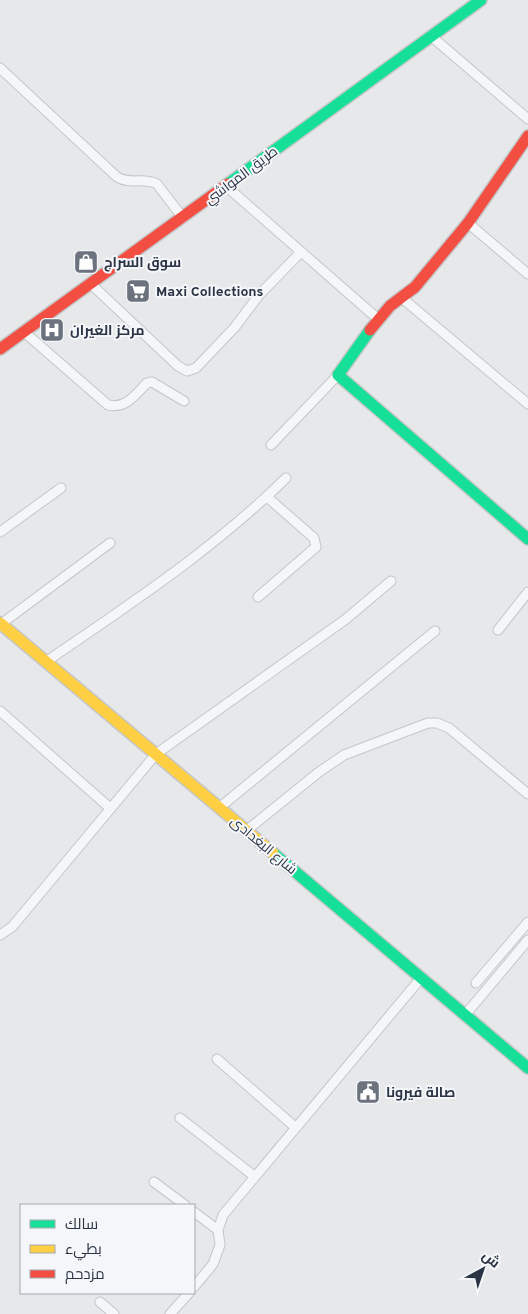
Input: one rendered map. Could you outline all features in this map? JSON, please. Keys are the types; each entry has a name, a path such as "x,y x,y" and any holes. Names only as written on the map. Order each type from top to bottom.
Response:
{"street":[{"name":"طريق المواشي","path":"0,349 481,0"},
{"path":"431,36 528,119"},
{"path":"0,68 117,178 123,181 148,180 157,184 183,218"},
{"path":"271,446 338,374 390,306 415,287 468,223 528,136"},
{"path":"226,186 378,320"},
{"path":"468,223 528,274"},
{"path":"91,284 178,366 187,370 196,368 235,327 258,295 300,253"},
{"path":"402,298 528,404"},
{"path":"24,332 108,405 116,407 125,404 147,383 152,382 184,401"},
{"path":"338,374 528,539"},
{"path":"47,661 165,581 220,539 286,478"},
{"path":"0,532 61,488"},
{"path":"258,597 316,547 317,542 267,497"},
{"path":"1,623 110,543"},
{"path":"0,936 12,927 156,754 346,619 391,581"},
{"path":"498,630 528,592"},
{"name":"شارع البغدادى","path":"1,623 528,1068"},
{"path":"219,808 435,631"},
{"path":"0,711 110,808"},
{"path":"246,830 319,772 344,755 428,723 437,723 448,728 528,794"},
{"path":"476,983 528,922"},
{"path":"465,1015 528,940"},
{"path":"195,1286 213,1264 220,1245 218,1230 223,1215 421,978"},
{"path":"217,1059 295,1127"},
{"path":"180,1118 254,1176"},
{"path":"154,1182 184,1204"},
{"path":"195,1213 218,1230"},
{"path":"170,1314 188,1294"},
{"path":"100,1302 114,1314"}],"traffic: fast":[{"path":"228,184 481,0"},
{"path":"370,330 338,375 528,539"},
{"path":"273,853 528,1068"}],"traffic: slow":[{"path":"0,623 273,853"}],"traffic: jam":[{"path":"370,330 390,306 415,287 468,223 528,136"},
{"path":"0,349 228,184"}],"place":[{"name":"سوق السراج","path":"86,262"},
{"name":"Maxi Collections","path":"138,291"},
{"name":"مركز الغيران","path":"52,330"},
{"name":"صالة فيرونا","path":"368,1092"}]}
